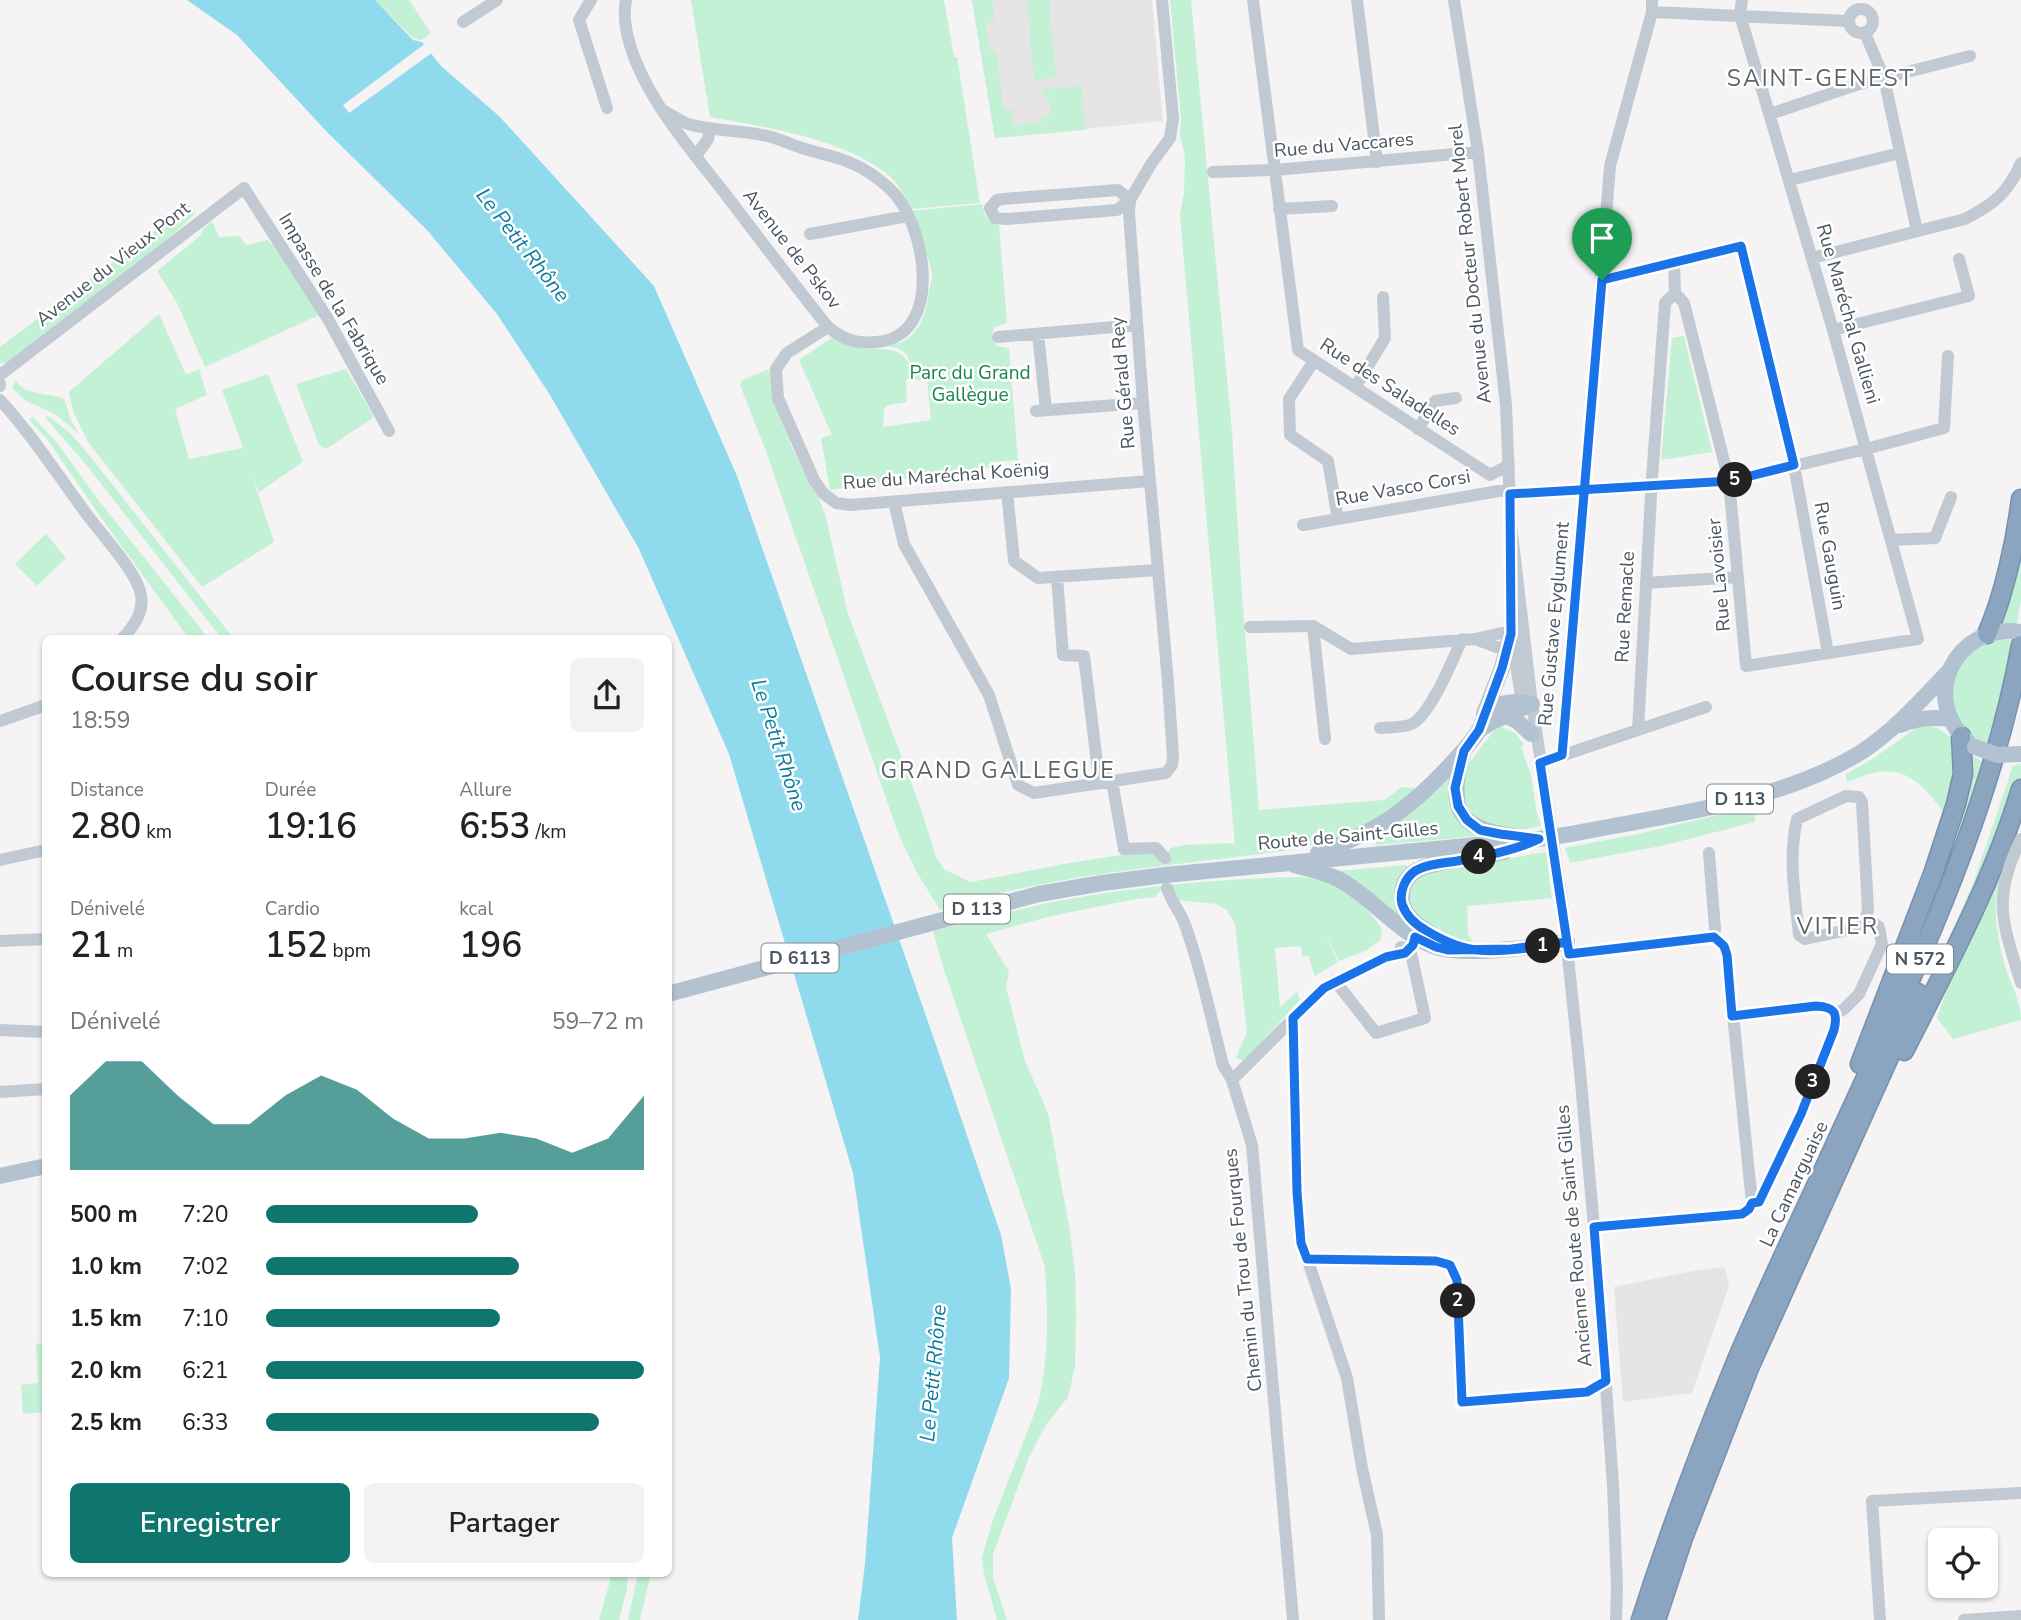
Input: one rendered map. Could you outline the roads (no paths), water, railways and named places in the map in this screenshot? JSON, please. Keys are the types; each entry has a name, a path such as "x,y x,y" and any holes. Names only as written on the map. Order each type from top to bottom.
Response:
{"highway":[{"path":"1987,634 2012,550 2021,499"},
{"name":"La Camarguaise","path":"1641,1620 1670,1531 1737,1360 1947,896 1986,786 2010,697 2018,636"},
{"name":"La Camarguaise","path":"1656,1620 1725,1426 1958,900 1993,802 2021,700"},
{"path":"1782,1259 1933,874 1964,774 1968,741"},
{"path":"1819,1212 1861,1138 1971,915 2003,841 2021,789"}],"main road":[{"path":"1987,634 2018,636"},
{"name":"Route de Saint-Gilles","path":"916,926 1039,894 1102,883 1571,834 1721,804 1791,785 1828,771 1864,750 1894,727 1949,671 1964,648 1987,634"},
{"path":"1284,862 1350,842 1376,829 1419,798 1464,751 1481,723 1514,644"},
{"path":"1949,671 1945,701 1951,719 1968,741 1997,755 2021,754"},
{"path":"1481,723 1497,705 1507,702 1526,705"},
{"path":"1481,723 1492,722 1526,705"},
{"path":"1507,716 1531,734"},
{"name":"Route de Saint-Gilles","path":"1894,727 1916,719 1951,719"},
{"path":"1464,751 1455,788 1458,806 1467,820 1480,830 1539,839"},
{"path":"1412,935 1402,897 1405,883 1414,872 1431,865 1522,847 1539,839"},
{"path":"1284,862 1339,879 1412,935 1439,938 1477,950 1568,948"},
{"name":"D 6113","path":"672,993 916,926"},
{"path":"0,1177 42,1167"},
{"path":"0,1182 42,1167"}],"street":[{"path":"463,22 497,0"},
{"path":"590,0 579,20 607,108"},
{"name":"Avenue de Pskov","path":"626,0 625,21 631,49 664,111 828,327 839,336 860,344 886,341 898,336 916,314 923,273 919,244 908,216 890,189 853,164 764,135 686,123 664,111"},
{"path":"1130,200 1118,190 1003,199 997,200 990,208 995,218 1006,219 1117,210 1130,200 1170,138 1172,118 1162,0"},
{"name":"Rue des Saladelles","path":"1253,0 1298,350 1490,475"},
{"path":"1357,0 1377,162"},
{"name":"Avenue du Docteur Robert Morel","path":"1454,0 1478,152 1506,405 1511,525 1509,558 1514,644 1531,734 1540,763"},
{"name":"Rue Maréchal Gallieni","path":"1742,0 1740,15 1833,330 1918,639 1828,653"},
{"path":"1872,5 1872,28 1864,33 1853,32 1848,21 1851,12 1872,5"},
{"path":"1652,6 1740,15 1848,21"},
{"name":"Rue Gustave Eyglument","path":"1562,755 1610,166 1652,6"},
{"path":"1864,33 1884,78 1917,231"},
{"path":"1770,114 1856,85 1970,56"},
{"path":"696,156 708,139 710,128"},
{"name":"Rue du Vaccares","path":"1213,172 1275,170 1478,152"},
{"path":"1790,180 1900,153"},
{"path":"1812,258 1965,219 1986,208 2002,195 2013,181 2021,163"},
{"name":"Avenue du Vieux Pont","path":"1,379 244,188"},
{"name":"Impasse de la Fabrique","path":"244,188 328,318 389,430"},
{"name":"Rue Gérald Rey","path":"1112,782 1166,773 1172,765 1173,757 1137,325 1130,200"},
{"path":"1279,209 1332,206"},
{"path":"810,234 908,216"},
{"name":"Rue Gauguin","path":"1674,262 1741,246 1794,465 1828,653"},
{"path":"1833,330 1969,296 1959,259"},
{"path":"1602,280 1674,262 1675,293"},
{"name":"Rue Lavoisier","path":"1675,293 1684,303 1730,481 1746,666 1828,653"},
{"name":"Rue Remacle","path":"1638,730 1651,487 1665,303 1675,293"},
{"path":"1356,386 1385,338 1383,297"},
{"path":"998,337 1137,325"},
{"name":"Rue du Maréchal Koënig","path":"828,327 787,354 776,369 778,398 814,480 823,493 836,503 850,505 894,502 1150,481"},
{"path":"1038,334 1041,411 1143,402"},
{"name":"Rue Vasco Corsi","path":"1303,525 1489,492 1585,491 1730,481 1866,449 1944,428 1948,356"},
{"path":"1314,361 1289,399 1290,435 1328,461 1338,519"},
{"path":"1418,429 1435,401 1457,398"},
{"path":"0,399 37,443 67,488 132,573 141,592 141,608 126,635"},
{"path":"1489,492 1490,475 1509,465"},
{"path":"1007,492 1014,561 1038,578 1158,570"},
{"path":"1891,540 1934,538 1951,497"},
{"path":"894,502 904,544 989,695 1018,785 1034,793 1112,782"},
{"path":"1056,577 1063,654 1084,656 1098,771 1112,782 1124,849 1156,848 1165,858"},
{"path":"1646,583 1738,577"},
{"path":"1250,627 1313,626 1352,649 1487,635 1514,644"},
{"path":"1313,626 1325,739"},
{"path":"1380,728 1412,724 1421,716 1468,639"},
{"name":"Avenue du Docteur Robert Morel","path":"1526,705 1540,763 1554,849"},
{"path":"0,721 42,706"},
{"path":"1540,763 1706,707"},
{"path":"1846,796 1859,796 1863,802 1868,909 1866,918 1857,928 1805,939 1799,935 1793,871 1793,835 1797,819 1846,796"},
{"path":"2021,839 2012,856 2001,903 2003,925 2021,983"},
{"name":"Ancienne Route de Saint Gilles","path":"1554,849 1568,948 1594,1227 1615,1534 1616,1620"},
{"path":"0,860 42,851"},
{"path":"1709,853 1714,937"},
{"name":"Chemin du Trou de Fourques","path":"1167,888 1171,901 1183,919 1194,951 1223,1065 1232,1080 1252,1145 1293,1620"},
{"path":"1836,1014 1859,994 1882,944 1879,927 1866,918"},
{"path":"1232,1080 1324,988 1390,952 1412,935"},
{"path":"1390,952 1399,955 1412,935"},
{"path":"1335,981 1376,1033 1425,1018 1412,959 1412,935"},
{"path":"1568,948 1714,937 1724,946 1752,1203 1742,1214 1594,1227"},
{"path":"0,941 42,939"},
{"path":"1732,1016 1826,1006 1837,1018 1801,1114 1759,1202 1752,1203"},
{"path":"1293,1018 1297,1192 1301,1243 1348,1378 1362,1468 1377,1535 1378,1620"},
{"path":"0,1030 42,1032"},
{"path":"0,1092 42,1089"},
{"path":"1307,1259 1436,1261 1450,1265 1457,1280 1462,1402 1587,1392 1606,1381"},
{"path":"1880,1620 1872,1501 2021,1493"},
{"path":"1964,1620 2021,1616"}],"water":[{"name":"Le Petit Rhône","path":"187,0 375,0 413,40 422,42 441,66 499,116 654,286 737,476 1001,1235 1011,1289 1009,1378 952,1538 957,1620 858,1620 865,1564 880,1357 853,1173 729,754 639,549 550,395 497,314 427,230 327,132 237,35"}],"district":[{"name":"SAINT-GENEST","path":"1821,78"},
{"name":"GRAND GALLEGUE","path":"998,770"},
{"name":"VITIER","path":"1838,926"}],"park label":[{"name":"Parc du Grand Gallègue","path":"970,384"}]}
